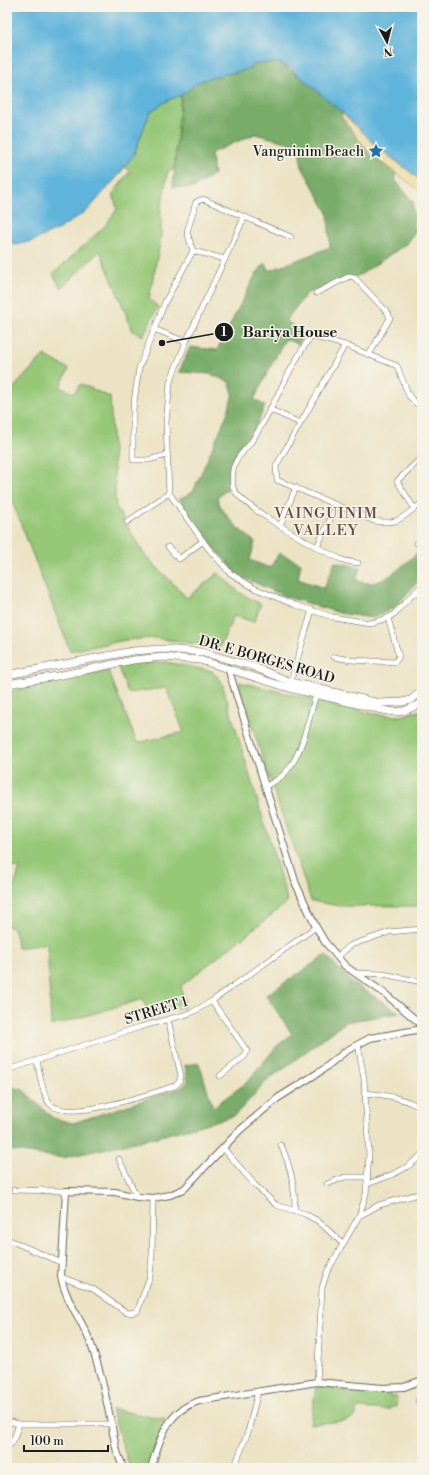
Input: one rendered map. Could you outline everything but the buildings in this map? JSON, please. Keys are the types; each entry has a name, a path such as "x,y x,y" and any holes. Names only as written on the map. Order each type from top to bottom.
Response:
{"main road":[{"name":"DR. E BORGES ROAD","path":"7,675 133,650 163,648 202,652 254,667 290,685 316,695 394,712 404,711 422,703"},
{"name":"DR. E BORGES ROAD","path":"7,684 57,676 133,660 163,656 200,660 290,685 379,703 403,702 411,700 422,691"}],"street":[{"path":"167,455 148,460 133,460 133,409 139,368 165,302 193,251 187,232 196,202 203,198 292,237"},
{"path":"245,216 186,342 170,382 166,424 169,493 203,541 230,572 254,588 312,610 333,617 370,623 388,618 394,614 422,585"},
{"path":"193,251 225,259"},
{"path":"316,293 350,276 354,277 388,313 390,318 369,355"},
{"path":"154,329 186,342"},
{"path":"358,563 343,560 318,547 280,526 242,500 233,488 233,468 238,456 253,440 297,356 311,336 345,345 397,366 409,396 422,409"},
{"path":"345,345 276,466 275,473 277,480 374,521 391,523 404,518 414,508 422,503"},
{"path":"269,409 300,423"},
{"path":"414,508 396,481 422,457"},
{"path":"280,526 296,488"},
{"path":"127,522 169,493"},
{"path":"318,547 337,506"},
{"path":"168,547 179,559 203,541"},
{"path":"416,592 422,599"},
{"path":"290,685 312,610"},
{"path":"334,657 351,660 395,662 399,657 388,618"},
{"path":"228,668 296,884 316,927 325,942 337,957 353,973 384,993 422,1025"},
{"path":"266,786 278,780 286,772 306,731 316,695"},
{"name":"STREET 1","path":"7,1070 191,1012 212,1001 316,927"},
{"path":"337,957 352,945 389,932 422,929"},
{"path":"353,973 383,974 422,982"},
{"path":"212,1001 247,1051 245,1056 220,1076"},
{"path":"37,1060 49,1103 56,1110 69,1112 117,1103 175,1086 179,1082 181,1076 168,1019"},
{"path":"14,1190 115,1192 137,1197 153,1198 170,1195 184,1190 240,1130 278,1098 358,1044 370,1038 422,1029"},
{"path":"317,1382 322,1288 327,1272 342,1243 359,1216 366,1194 369,1155 358,1044"},
{"path":"364,1093 392,1096 408,1101 422,1109"},
{"path":"281,1145 291,1167 294,1181 295,1211"},
{"path":"224,1148 265,1197 276,1205 318,1221 342,1243"},
{"path":"367,1184 386,1177 408,1166 422,1154"},
{"path":"119,1159 137,1197"},
{"path":"327,1184 345,1177 368,1176"},
{"path":"66,1191 61,1277 64,1289 90,1342 113,1424 116,1449 123,1467"},
{"path":"359,1216 379,1205 422,1194"},
{"path":"61,1277 93,1289 127,1313 137,1312 150,1276 152,1256 153,1198"},
{"path":"7,1239 62,1263"},
{"path":"151,1468 166,1425 186,1405 200,1401 317,1382 382,1388 404,1387 422,1380"},
{"path":"234,1468 248,1432 258,1391"},
{"path":"7,1421 19,1424 36,1425 113,1424"},
{"path":"7,1448 13,1441 19,1424"}],"green space":[{"path":"258,63 280,63 317,89 344,114 340,115 371,155 395,172 396,181 413,202 415,231 406,244 360,275 307,293 286,320 304,335 298,344 285,339 254,399 265,406 254,430 238,452 230,467 230,487 217,498 228,517 238,528 255,542 250,560 270,568 279,553 301,563 298,579 324,588 335,562 361,567 356,580 366,583 375,582 392,574 422,550 422,577 394,608 372,618 339,613 284,596 238,575 200,532 179,499 193,492 228,412 233,393 229,382 210,374 179,372 190,347 217,350 256,274 265,263 269,271 330,247 328,213 302,167 298,145 255,134 211,153 214,174 194,188 173,187 181,95 200,81 224,74 242,71"},
{"path":"181,95 174,170 168,171 161,209 161,238 149,299 158,307 143,336 133,331 100,251 61,288 53,274 105,226 117,209 113,194 130,171 124,167 134,154 150,112 167,101"},
{"path":"44,355 69,369 60,387 74,393 81,384 110,397 116,507 144,554 187,598 218,573 240,593 261,604 254,622 234,616 220,647 154,638 126,640 70,651 7,488 7,395"},
{"path":"166,662 212,671 221,680 288,902 181,986 185,1006 150,1017 143,999 51,1026 47,944 17,948 15,930 7,926 7,907 20,868 7,867 7,692 108,670 137,743 184,732 166,688 128,693 117,665"},
{"path":"239,682 375,714 400,716 422,710 422,906 339,906 311,901 248,714"},
{"path":"326,955 354,984 400,1013 346,1022 269,1079 234,1116 157,1137 63,1158 7,1150 7,1087 22,1089 53,1118 73,1123 181,1088 188,1082 185,1065 199,1063 213,1107 246,1083 277,1046 292,1034 266,995"},
{"path":"316,1386 352,1391 390,1393 390,1396 397,1397 396,1407 390,1407 389,1410 358,1408 355,1417 345,1421 310,1424"},
{"path":"111,1409 166,1419 148,1468 130,1468"}],"sand":[{"name":"Vanguinim Beach","path":"344,114 375,145 422,181 422,192 371,155 340,115"}],"water":[{"path":"7,7 422,7 422,181 375,145 344,114 290,68 280,63 258,63 242,71 224,74 200,81 181,95 167,101 150,112 134,154 118,176 88,210 59,229 33,241 16,245 7,241"}],"place":[{"name":"Vanguinim Beach","path":"376,151"},
{"name":"Bariya House","path":"162,343"}],"district":[{"name":"VAINGUINIM VALLEY","path":"326,522"}]}
